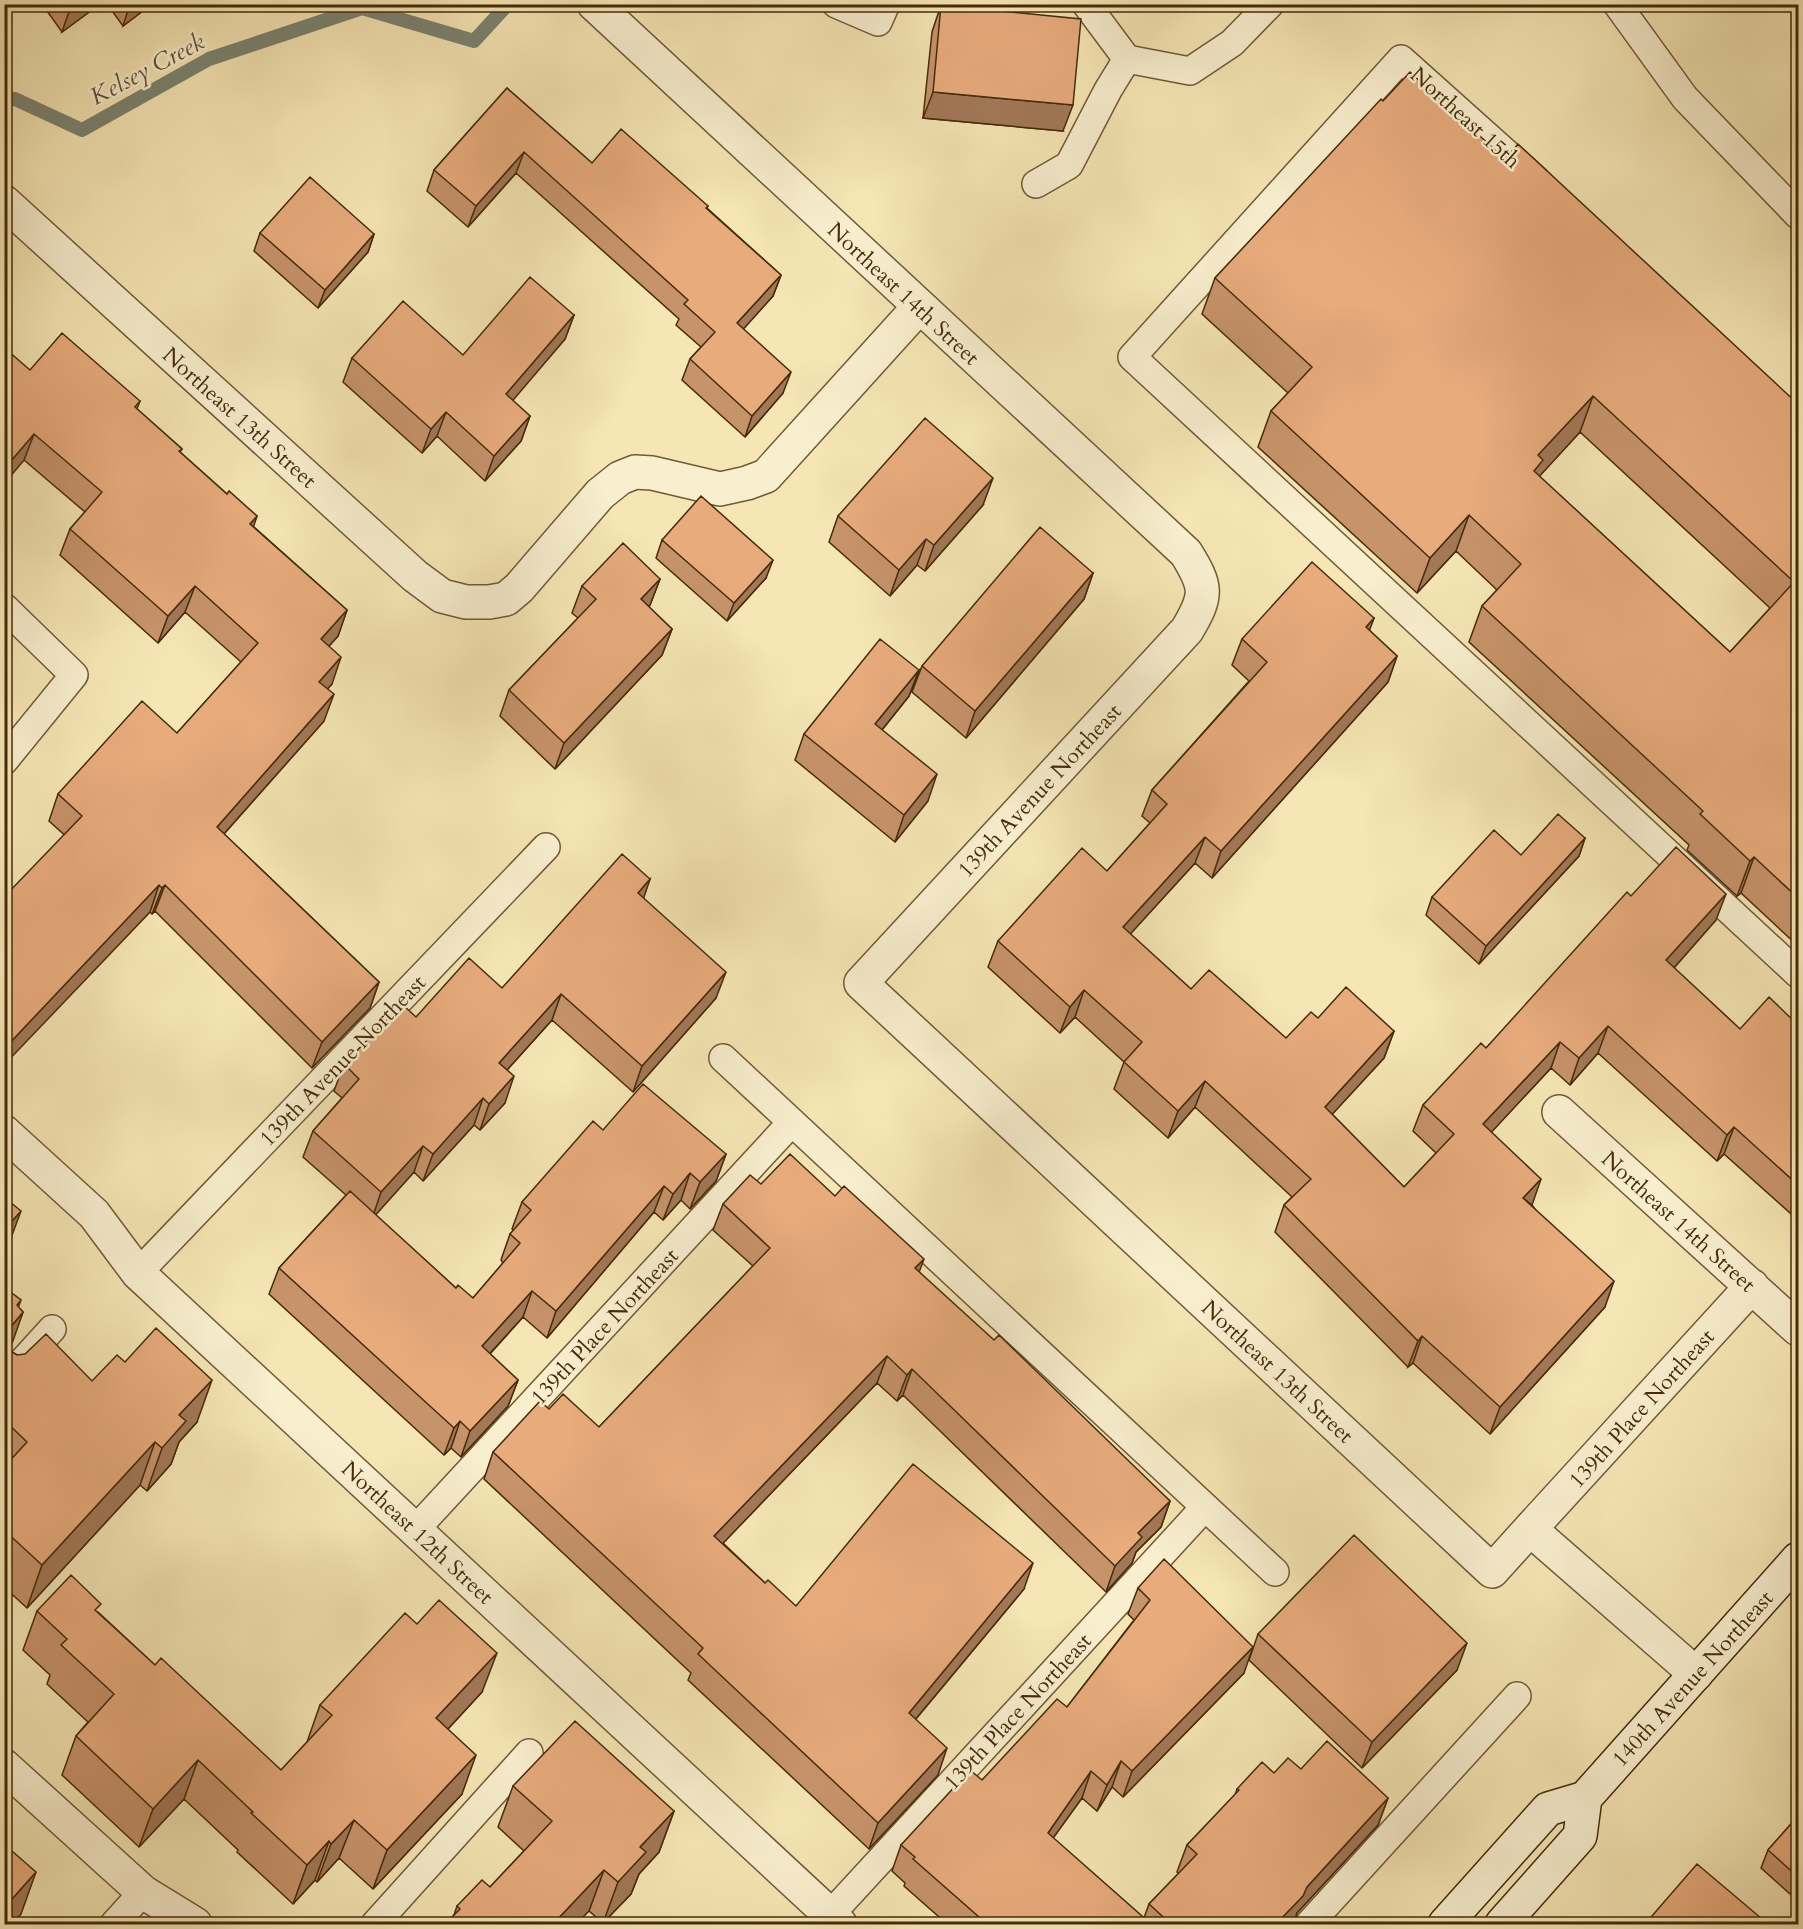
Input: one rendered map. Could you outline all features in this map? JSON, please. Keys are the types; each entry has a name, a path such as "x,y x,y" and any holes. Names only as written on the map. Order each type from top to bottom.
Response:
{"street":[{"name":"Northeast 14th Street","path":"594,4 1186,554 1197,571 1204,590"},
{"name":"Northeast 13th Street","path":"4,202 415,576 442,596 466,602 506,599 519,588 600,494 620,478 635,472 652,473 720,489 766,476 919,307"},
{"name":"139th Avenue Northeast","path":"861,983 1187,630 1199,611 1204,590"},
{"name":"Northeast 13th Street","path":"861,983 1492,1571 1530,1529"},
{"name":"Northeast 14th Street","path":"1559,1112 1798,1329"},
{"name":"Northeast 12th Street","path":"4,1132 94,1214 138,1273 835,1920"},
{"name":"139th Place Northeast","path":"1530,1529 1752,1286"},
{"path":"1530,1529 1696,1674"},
{"name":"140th Avenue Northeast","path":"1585,1798 1798,1559"},
{"path":"4,1766 142,1892 195,1924"},
{"path":"1445,1924 1548,1809 1585,1798 1580,1836 1502,1924"}],"lane":[{"path":"836,4 878,22 886,4"},
{"path":"1086,4 1127,59 1190,71 1232,44 1270,4"},
{"path":"1617,4 1685,98 1794,202"},
{"path":"1036,184 1070,165 1108,90 1127,59"},
{"name":"Northeast 15th","path":"1550,192 1401,59 1132,357 1798,974"},
{"path":"4,607 74,675 4,761"},
{"name":"139th Avenue Northeast","path":"138,1273 546,847"},
{"path":"723,1058 1275,1572"},
{"name":"139th Place Northeast","path":"415,1530 792,1122"},
{"path":"4,1382 52,1329"},
{"name":"139th Place Northeast","path":"835,1920 1205,1507"},
{"path":"1309,1924 1517,1696"},
{"path":"375,1924 529,1753"},
{"path":"114,1924 142,1892"}],"building":[{"path":"941,5 1081,19 1073,105 933,92"},
{"path":"1410,72 1505,159 1518,144 1798,404 1798,898 1754,857 1750,861 1700,814 1703,811 1482,606 1521,564 1469,515 1430,558 1271,411 1312,367 1215,278 1381,99 1383,101","holes":["1593,396 1794,582 1730,652 1534,471 1543,460 1538,455"]},
{"path":"507,88 592,163 621,129 781,275 737,323 791,372 752,416 690,359 715,332 684,304 688,300 524,152 476,206 434,170"},
{"path":"310,177 374,234 325,290 260,233"},
{"path":"530,277 574,315 506,394 530,416 494,456 446,412 431,429 352,358 403,301 463,355"},
{"path":"62,333 140,401 135,407 182,449 179,451 227,494 229,491 257,516 250,524 347,610 321,639 341,657 319,682 334,694 217,827 379,982 322,1042 165,885 162,888 159,885 4,1049 4,897 82,816 58,794 142,701 177,733 258,643 195,586 168,616 70,529 102,492 34,434 4,469 4,355 8,351 30,370"},
{"path":"925,418 993,478 934,545 926,539 899,570 838,516"},
{"path":"701,496 773,560 734,603 662,540"},
{"path":"1040,527 1093,573 975,711 922,666"},
{"path":"623,543 660,579 641,599 672,629 564,743 509,690 596,599 582,586"},
{"path":"1312,562 1374,618 1366,627 1397,656 1221,851 1205,837 1123,927 1191,989 1209,970 1286,1038 1311,1012 1318,1018 1346,987 1394,1031 1325,1107 1404,1187 1454,1134 1423,1105 1481,1043 1486,1048 1627,892 1631,896 1676,847 1726,894 1666,960 1740,1029 1769,997 1798,1025 1798,1057 1795,1061 1798,1064 1798,1185 1734,1127 1727,1135 1608,1026 1579,1058 1560,1042 1483,1124 1541,1179 1523,1198 1614,1281 1500,1407 1422,1336 1418,1341 1284,1205 1311,1179 1205,1081 1178,1111 1124,1062 1142,1042 1084,990 1070,1007 998,941 1082,848 1107,871 1167,804 1152,790 1267,662 1242,639"},
{"path":"880,639 919,670 875,724 937,774 904,815 804,734"},
{"path":"1558,814 1585,838 1486,946 1432,897 1494,830 1521,855"},
{"path":"622,854 650,879 638,893 726,972 642,1066 561,994 499,1063 514,1076 489,1104 483,1098 433,1154 423,1146 381,1192 313,1131 359,1079 344,1064 402,1004 416,1017 469,958 502,988"},
{"path":"643,1084 726,1154 700,1182 690,1173 673,1194 664,1186 556,1311 532,1291 482,1346 518,1380 470,1431 460,1421 454,1428 279,1268 350,1191 456,1288 458,1285 473,1298 520,1243 510,1234 531,1210 522,1202 593,1121 603,1130"},
{"path":"790,1154 835,1196 844,1186 924,1259 915,1268 994,1340 999,1335 1170,1501 1138,1533 1142,1537 1115,1566 912,1369 907,1375 887,1356 714,1536 765,1583 768,1580 796,1606 913,1464 1033,1563 909,1713 947,1748 878,1823 698,1654 703,1648 493,1452 540,1401 549,1409 563,1394 599,1427 770,1248 723,1204 750,1175 761,1184"},
{"path":"4,1197 21,1211 4,1230"},
{"path":"4,1287 21,1300 17,1305 23,1312 4,1335"},
{"path":"156,1328 212,1380 179,1415 186,1421 162,1448 155,1442 42,1565 4,1530 4,1472 8,1469 5,1466 27,1442 4,1420 4,1341 10,1351 17,1355 25,1354 46,1334 92,1381 117,1355 125,1362"},
{"path":"1354,1535 1467,1643 1372,1742 1258,1634"},
{"path":"1164,1559 1253,1647 1132,1771 1121,1761 1107,1785 1091,1771 1048,1833 1151,1924 987,1924 913,1859 915,1857 901,1845 970,1770 982,1780 1057,1699 1067,1707 1150,1600 1138,1588"},
{"path":"71,1575 101,1604 95,1610 155,1665 161,1658 281,1770 332,1715 320,1705 405,1613 417,1624 439,1600 497,1653 436,1718 476,1755 387,1850 354,1820 331,1844 329,1841 307,1865 198,1760 153,1809 76,1736 114,1694 61,1645 67,1639 37,1611"},
{"path":"575,1721 674,1811 640,1847 646,1852 618,1882 604,1870 553,1924 445,1924 460,1909 457,1906 482,1880 490,1887 552,1821 513,1786"},
{"path":"1327,1741 1388,1798 1276,1924 1171,1924 1149,1904 1197,1854 1187,1845 1262,1762 1274,1773 1288,1758 1301,1769"},
{"path":"1798,1816 1798,1877 1768,1850"},
{"path":"4,1844 36,1872 4,1908"},
{"path":"1697,1864 1768,1924 1645,1924"}],"waterway":[{"name":"Kelsey Creek","path":"4,100 15,99 82,130 209,59 362,8 474,41 508,4"}]}
